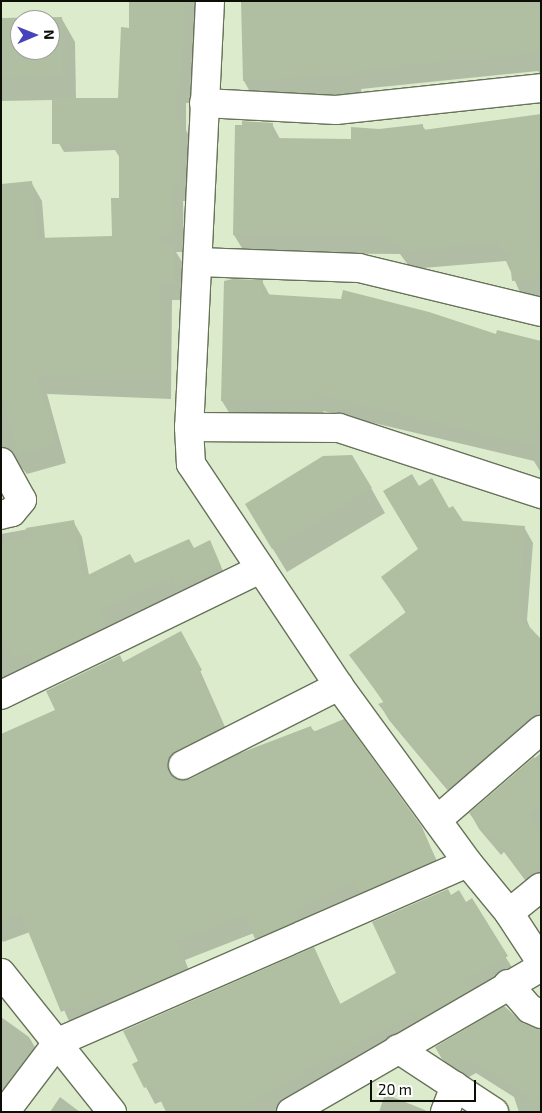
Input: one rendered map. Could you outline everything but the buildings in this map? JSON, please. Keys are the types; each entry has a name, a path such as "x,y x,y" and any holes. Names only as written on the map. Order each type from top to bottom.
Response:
{"street":[{"path":"210,1 189,427 191,464 338,686 468,863 509,913 541,962"},
{"path":"204,103 336,110 541,88"},
{"path":"198,262 359,268 541,312"},
{"path":"189,427 339,428 541,494"},
{"path":"1,462 22,500 12,512 1,514"},
{"path":"1,695 261,569"},
{"path":"183,765 338,686"},
{"path":"437,820 541,730"},
{"path":"6,1112 58,1042 468,863"},
{"path":"509,913 541,887"},
{"path":"291,1112 508,984 541,967"},
{"path":"1,973 112,1112"},
{"path":"508,984 530,1009 541,1014"},
{"path":"398,1049 494,1112"},
{"path":"445,1112 455,1086"}]}
